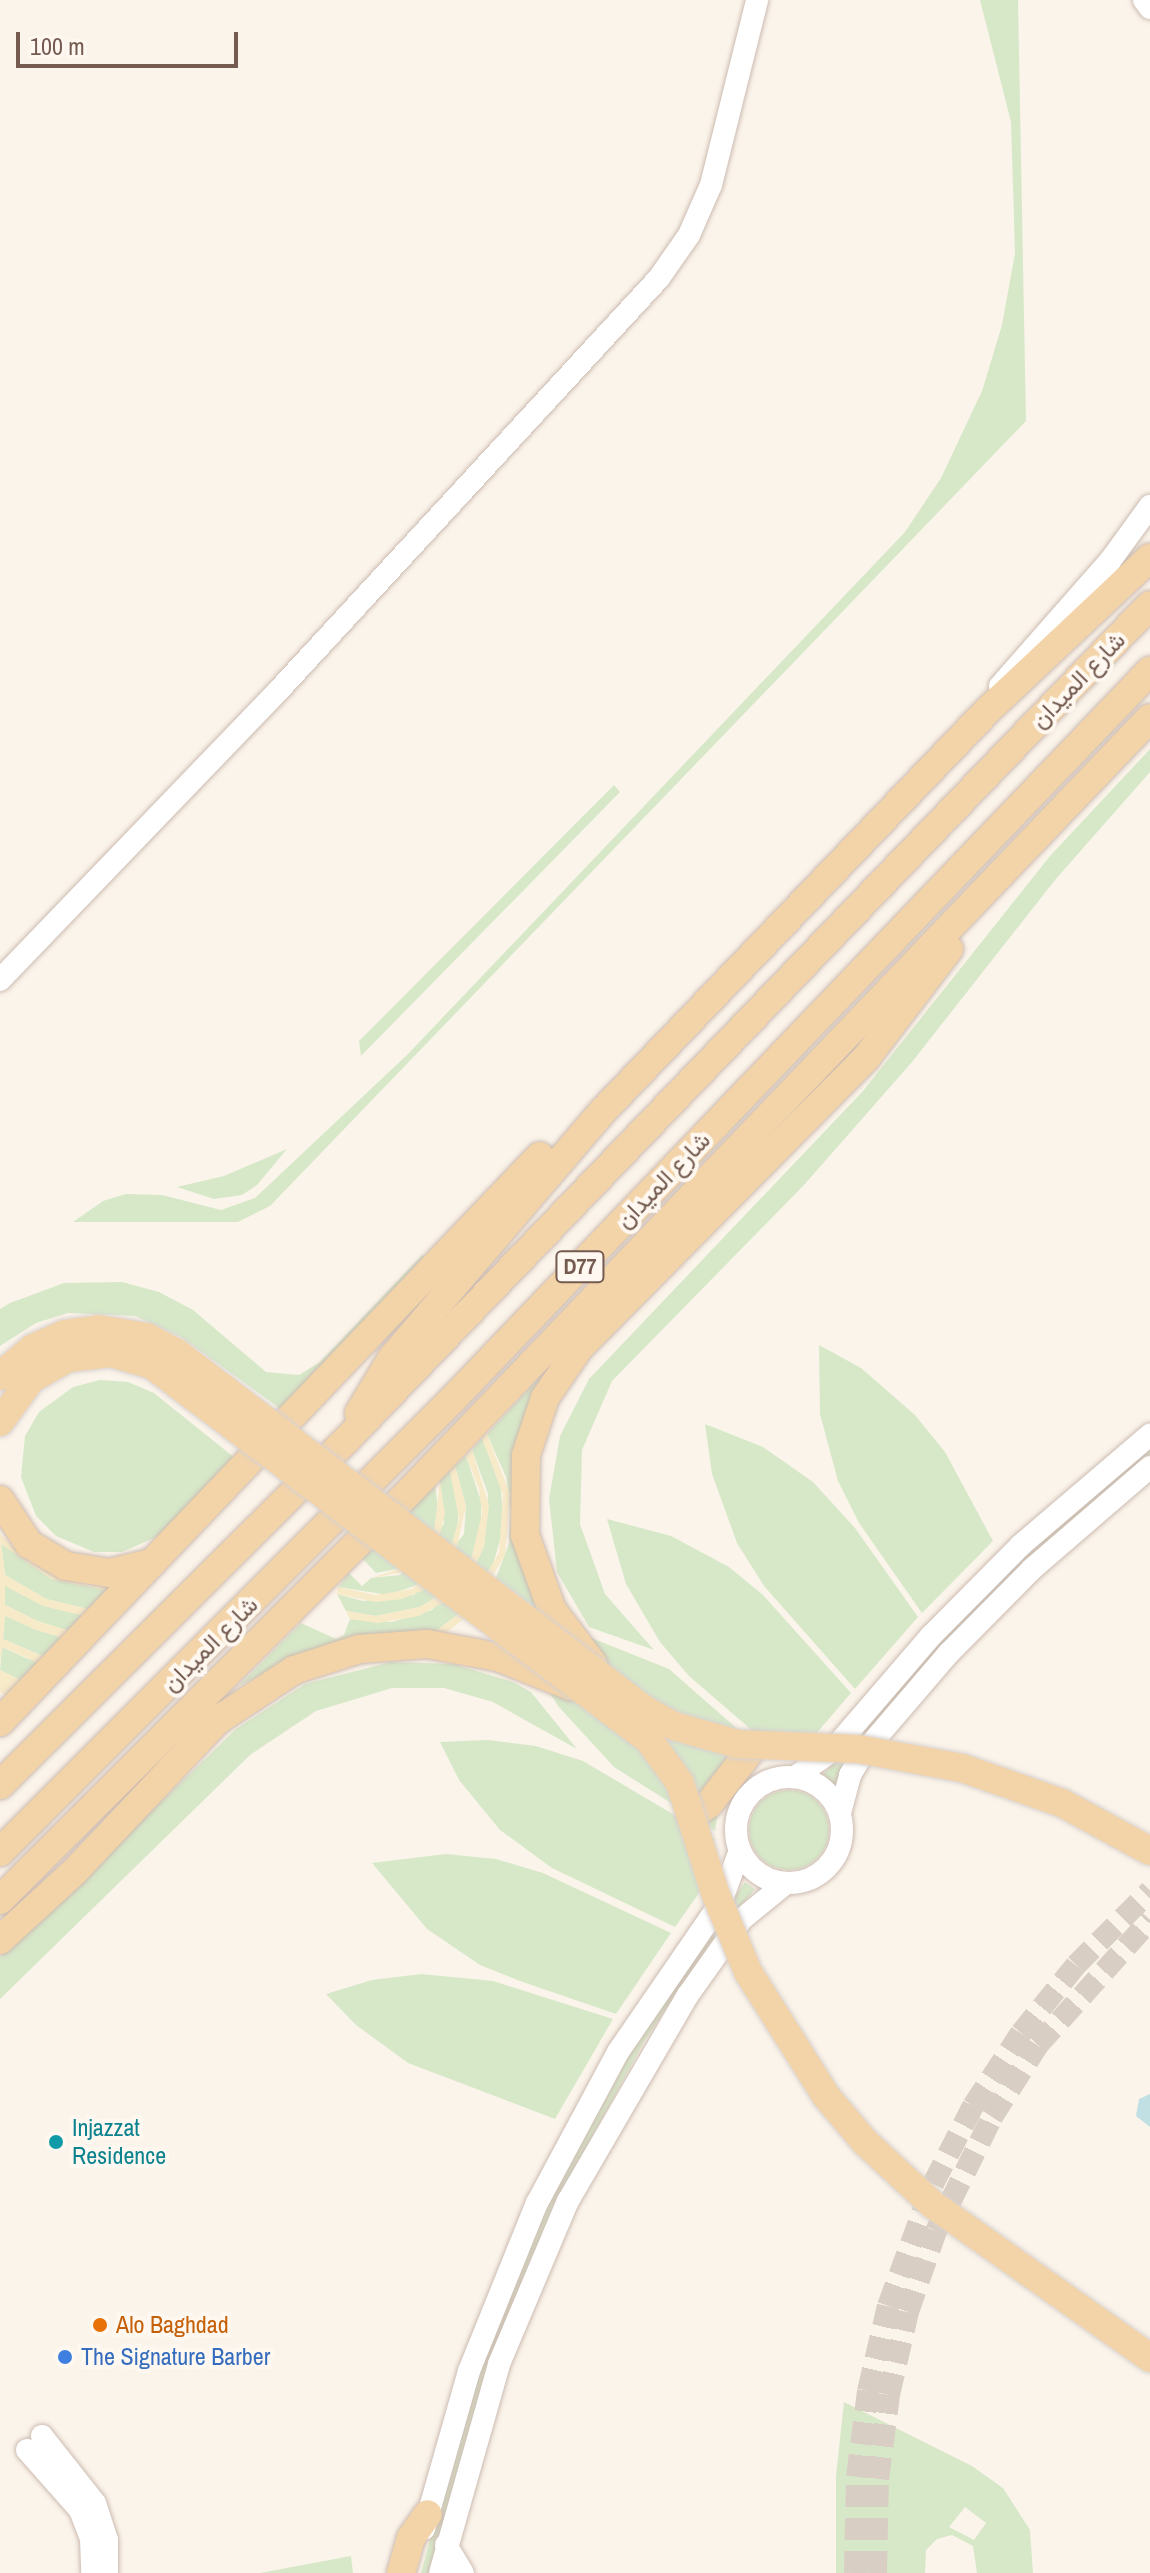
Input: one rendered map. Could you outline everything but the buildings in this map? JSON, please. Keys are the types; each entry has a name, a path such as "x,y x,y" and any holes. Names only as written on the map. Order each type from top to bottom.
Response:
{"main road":[{"path":"350,1436 392,1358 646,1066 989,709 1150,558"},
{"name":"شارع الميدان","path":"0,1785 350,1436 1150,605"},
{"name":"شارع الميدان","path":"0,1852 453,1399 1150,671"},
{"path":"0,1900 412,1489 1150,718"},
{"path":"597,1687 535,1574 523,1525 523,1474 537,1416 555,1380 649,1276 866,1058 1012,861"},
{"path":"0,1722 599,1093 646,1066"},
{"path":"0,1376 33,1348 81,1331 114,1330 163,1344 597,1687 661,1753 680,1783 716,1895 748,1972 791,2047 845,2120 932,2204 1150,2358"},
{"path":"0,1422 31,1379 68,1358 111,1353 152,1365 597,1687 674,1726 721,1742 858,1749 962,1768 1062,1803 1150,1851"},
{"path":"0,1500 29,1544 66,1566 109,1573 152,1562"},
{"path":"0,1940 75,1871 203,1737 274,1680 326,1657 382,1645 472,1650 597,1687"},
{"path":"692,1815 709,1804 754,1746"},
{"path":"401,2573 411,2538 428,2514"}],"street":[{"path":"0,980 279,690 659,278 689,235 711,185 757,0"},
{"path":"1144,0 1150,8"},
{"path":"989,709 1009,672 1110,561 1150,506"},
{"path":"786,1883 758,1873 740,1850 736,1828 747,1798 763,1784 795,1777 832,1751 931,1636 1011,1555 1150,1435"},
{"path":"440,2573 499,2364 568,2201 688,1995 742,1919 786,1883 812,1878 833,1860 842,1834 840,1813 850,1775 864,1752 949,1653 1032,1569 1150,1467"},
{"path":"795,1777 823,1789 840,1813"},
{"path":"414,2573 469,2371 537,2203 618,2052 721,1902 740,1850"},
{"path":"92,2573 91,2538 80,2510 35,2443 95,2503 107,2540 107,2573"},
{"path":"446,2545 463,2573"}],"green space":[{"path":"980,0 1018,0 1026,421 270,1206 238,1222 73,1222 103,1201 126,1194 162,1195 221,1210 255,1198 407,1055 905,532 941,478 982,391 1002,325 1015,253 1011,122"},
{"path":"1150,749 1150,772 1055,880 912,1062 804,1185 612,1381 582,1450 580,1524 605,1594 654,1650 589,1627 557,1572 549,1499 560,1436 589,1379 863,1091 1050,856"},
{"path":"614,785 620,792 361,1056 359,1041"},
{"path":"287,1149 257,1185 242,1195 214,1199 177,1187 224,1176"},
{"path":"422,1255 429,1260 286,1413 181,1337 135,1316 68,1313 36,1323 0,1346 0,1309 10,1303 64,1283 122,1282 159,1292 193,1310 266,1372 299,1375 320,1362"},
{"path":"819,1345 861,1368 915,1415 945,1452 993,1541 922,1613 859,1523 838,1481 820,1414"},
{"path":"548,1369 537,1389 536,1608 496,1578 509,1543 511,1510 506,1477 487,1434"},
{"path":"100,1380 128,1382 154,1393 235,1458 161,1535 122,1552 94,1552 56,1536 36,1516 21,1477 25,1436 39,1412 73,1387"},
{"path":"705,1424 763,1447 813,1482 855,1528 918,1617 855,1689 764,1586 737,1543 712,1474"},
{"path":"482,1438 500,1479 504,1526 490,1575 465,1609 431,1635 319,1647 238,1686 301,1623 336,1639 344,1635 350,1619 392,1622 432,1610 484,1547 488,1494 472,1450"},
{"path":"1150,1444 1150,1455 1057,1533 841,1772 835,1785 823,1775 984,1592"},
{"path":"466,1456 481,1501 481,1525 471,1560 446,1591 420,1607 376,1616 346,1611 337,1594 363,1601 414,1595 464,1534 466,1506 455,1466"},
{"path":"450,1471 459,1506 457,1532 448,1556 423,1583 388,1595 338,1587 349,1573 362,1586 371,1578 400,1575 444,1524 440,1481"},
{"path":"435,1486 439,1514 433,1539 402,1568 376,1573 363,1559"},
{"path":"607,1519 671,1536 729,1567 763,1595 851,1693 815,1735 776,1751 689,1676 660,1642 626,1584"},
{"path":"1,1543 51,1579 112,1591 92,1610 46,1599 5,1575"},
{"path":"5,1585 43,1605 86,1616 70,1631 37,1621 5,1605"},
{"path":"5,1615 34,1629 64,1638 45,1657 3,1639"},
{"path":"589,1637 669,1669 767,1755 756,1760 719,1807 715,1831 614,1767 558,1706 547,1688"},
{"path":"2,1647 38,1662 20,1680 0,1670"},
{"path":"391,1662 453,1664 513,1682 531,1692 577,1749 493,1702 444,1688 392,1688 316,1711 250,1755 0,1999 0,1957 236,1729 305,1684"},
{"path":"488,1740 536,1746 583,1761 715,1839 704,1886 675,1927 552,1868 500,1830 459,1780 440,1742"},
{"path":"789,1790 804,1793 817,1802 826,1815 829,1830 826,1845 817,1858 804,1867 789,1870 774,1867 761,1858 752,1845 749,1830 752,1815 761,1802 774,1793"},
{"path":"446,1854 496,1859 543,1873 671,1933 616,2014 520,1981 480,1965 427,1929 372,1863"},
{"path":"745,1882 755,1889 710,1943 645,2040 561,2194 492,2355 429,2573 421,2573 466,2406 527,2242 640,2036"},
{"path":"421,1974 493,1981 613,2019 555,2119 408,2063 356,2025 326,1994 372,1980"},
{"path":"844,2402 972,2466 1003,2488 1030,2530 1033,2573 977,2573 973,2546 952,2535 937,2539 926,2550 925,2573 836,2573 836,2476","holes":["965,2507 986,2523 974,2540 949,2527"]},
{"path":"351,2556 353,2573 260,2573"}],"sand":[{"path":"487,1434 510,1494 505,1555 470,1614 442,1636 431,1635 465,1609 499,1553 503,1495 482,1438"},
{"path":"472,1450 489,1505 484,1547 472,1572 444,1602 419,1616 378,1623 350,1619 346,1611 376,1616 420,1607 446,1591 471,1560 482,1513 479,1489 466,1456"},
{"path":"455,1466 466,1506 454,1559 426,1589 402,1599 376,1602 337,1594 338,1587 376,1595 412,1589 448,1556 459,1519 450,1471"},
{"path":"440,1481 445,1514 437,1544 409,1571 371,1578 402,1568 433,1540"},
{"path":"0,1534 29,1562 58,1577 90,1586 123,1586 0,1707 5,1695 0,1692 0,1670 20,1680 38,1663 3,1647 0,1660","holes":["1,1544 51,1579 110,1591 92,1610 46,1599 5,1575","5,1586 43,1606 84,1616 70,1631 37,1621 5,1605","5,1616 63,1638 44,1657 3,1639"]}],"water":[{"path":"1150,2094 1150,2127 1136,2116 1139,2099"}],"tunnel":[{"path":"855,2573 857,2477 868,2391 888,2306 933,2184 973,2106 1021,2033 1076,1965 1150,1891"},
{"path":"876,2573 878,2479 889,2395 908,2312 936,2231 992,2117 1038,2045 1150,1920"}],"place":[{"name":"Injazzat Residence","path":"56,2142"},
{"name":"Alo Baghdad","path":"100,2325"},
{"name":"The Signature Barber","path":"65,2357"}]}
